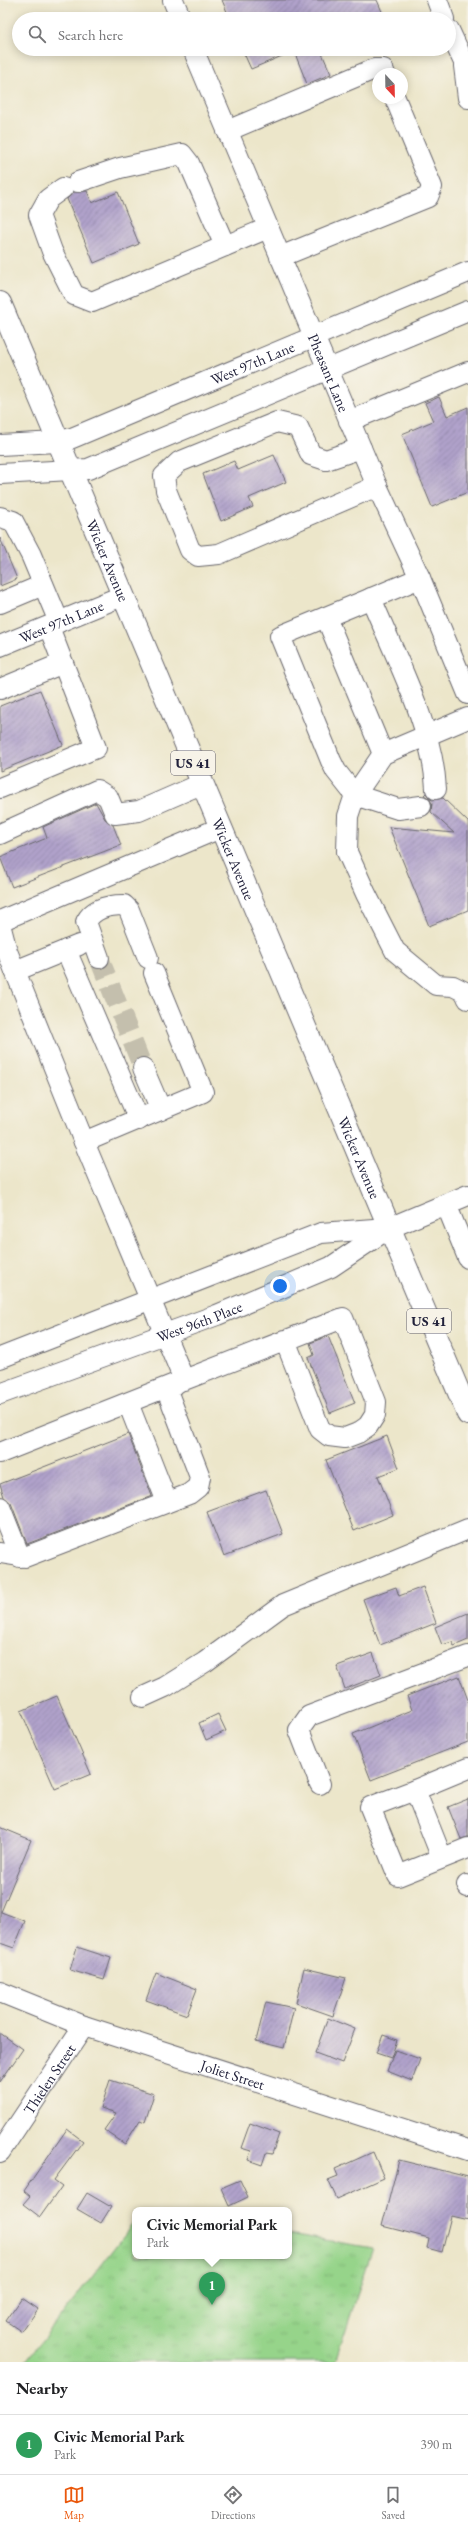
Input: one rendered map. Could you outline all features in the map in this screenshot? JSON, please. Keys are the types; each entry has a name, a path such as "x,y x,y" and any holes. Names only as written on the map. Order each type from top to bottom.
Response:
{"highway":[{"name":"Wicker Avenue","path":"0,303 69,471 468,1414"}],"street":[{"path":"173,0 178,12"},
{"path":"436,0 441,12"},
{"path":"456,46 466,69 468,98"},
{"name":"Pheasant Lane","path":"196,56 360,448 420,578 468,694"},
{"path":"227,131 372,69"},
{"path":"280,257 428,197 432,187 397,104"},
{"path":"225,246 189,163 182,154 120,168 71,185 48,199 39,215 52,251 74,295 92,302 268,228"},
{"name":"West 97th Lane","path":"0,445 57,442 111,422 468,272"},
{"path":"0,474 88,469 468,311"},
{"path":"349,421 468,372"},
{"path":"360,448 326,460 311,455 298,427 277,422 179,462 164,476 166,490 190,550 198,556 219,554 377,486"},
{"path":"0,518 13,521 31,555 44,585 63,663 96,748 0,788"},
{"path":"420,578 280,636 331,761 336,771 355,795 398,809 422,806"},
{"path":"0,603 44,585"},
{"name":"West 97th Lane","path":"0,646 122,596"},
{"path":"371,598 428,736 435,769 436,789"},
{"path":"326,617 383,754"},
{"path":"0,689 63,663"},
{"path":"468,718 383,754 355,795 348,816 347,852 366,894 396,951 436,986 461,983 468,999"},
{"path":"0,834 97,790 108,797 115,814 139,811 201,784"},
{"path":"184,1380 166,1333 84,1142 15,971 0,922 220,828"},
{"path":"15,971 66,950 95,949 86,922 89,917 106,907 124,905 129,910 203,1092 84,1142"},
{"path":"66,950 138,1120"},
{"path":"143,1068 161,1110"},
{"name":"West 96th Place","path":"0,1394 166,1333 331,1267 389,1228 468,1195"},
{"path":"446,1204 468,1258"},
{"name":"West 96th Place","path":"0,1358 150,1298 321,1233 389,1228"},
{"path":"0,1453 285,1340 343,1318 376,1402 375,1415 368,1426 358,1433 345,1438 329,1436 320,1429 285,1340"},
{"path":"0,1553 25,1557 189,1494 198,1487 200,1477 166,1388"},
{"path":"128,1403 167,1502"},
{"path":"0,1507 20,1557"},
{"path":"143,1697 165,1687 205,1662 283,1605 468,1529"},
{"path":"320,1784 299,1730 309,1716 468,1656"},
{"path":"468,1768 370,1808 398,1876 468,1840"},
{"path":"415,1790 441,1855"},
{"path":"441,1855 468,1848"},
{"name":"Joliet Street","path":"0,1992 84,2026 468,2150"},
{"name":"Thielen Street","path":"0,2152 84,2026"}],"green space":[{"path":"132,2225 132,2259 292,2259 292,2234 373,2248 335,2362 25,2362"}],"building":[{"path":"222,0 377,0 382,12 227,12"},
{"path":"245,56 282,56 251,69"},
{"path":"296,56 323,56 331,74 307,84"},
{"path":"87,191 92,203 118,192 139,244 94,263 67,199 74,192"},
{"path":"439,397 447,416 468,407 468,492 432,507 402,434 433,421 425,403"},
{"path":"274,455 286,482 249,498 253,507 221,521 203,474 234,461 238,470"},
{"path":"0,538 17,579 0,586"},
{"path":"40,690 63,745 0,771 0,706"},
{"path":"426,793 432,800 443,798 468,822 468,910 429,926 389,827 454,833 431,812 432,804 430,799 424,795"},
{"path":"96,803 105,819 113,825 121,845 12,887 0,857 47,838 43,827"},
{"path":"328,1336 355,1403 330,1413 308,1358 314,1355 310,1343"},
{"path":"128,1434 152,1496 27,1544 11,1503 4,1497 0,1484"},
{"path":"387,1436 399,1468 378,1476 393,1515 354,1531 326,1460"},
{"path":"266,1490 283,1534 224,1556 207,1512"},
{"path":"396,1587 399,1596 423,1587 436,1623 380,1645 363,1599"},
{"path":"468,1613 468,1640 454,1646 452,1642 442,1645 435,1627"},
{"path":"373,1653 381,1675 345,1689 337,1666"},
{"path":"459,1676 468,1700 468,1742 371,1780 353,1734 412,1710 407,1696"},
{"path":"57,1696 91,1774 55,1789 21,1711"},
{"path":"218,1714 226,1731 206,1740 199,1723"},
{"path":"468,1799 468,1837 461,1839 448,1807"},
{"path":"0,1827 31,1840 1,1912 25,1921 14,1948 0,1943"},
{"path":"77,1947 111,1958 104,1980 70,1970"},
{"path":"304,1968 346,1978 333,2016 296,2003"},
{"path":"156,1973 197,1989 187,2015 146,2000"},
{"path":"266,2002 294,2008 284,2048 256,2041"},
{"path":"328,2018 355,2029 342,2063 315,2053"},
{"path":"0,2033 23,2049 0,2082"},
{"path":"383,2035 397,2040 391,2058 376,2053"},
{"path":"395,2050 420,2059 412,2081 387,2071"},
{"path":"110,2080 154,2094 145,2122 140,2120 125,2144 104,2130 116,2113 101,2108"},
{"path":"250,2123 279,2134 272,2154 266,2153 262,2165 248,2160 251,2151 241,2148"},
{"path":"67,2129 83,2141 54,2180 62,2186 40,2217 23,2204 30,2196 24,2191"},
{"path":"373,2152 384,2178 337,2199 328,2180 338,2176 335,2169"},
{"path":"399,2160 468,2177 468,2220 451,2216 442,2252 427,2248 429,2238 382,2226"},
{"path":"240,2180 248,2197 229,2206 221,2188"},
{"path":"87,2193 111,2207 101,2223 77,2209"},
{"path":"22,2298 38,2309 22,2332 6,2321"}],"tunnel":[{"path":"99,958 143,1068"}],"place":[{"name":"Civic Memorial Park","path":"212,2305"}]}
